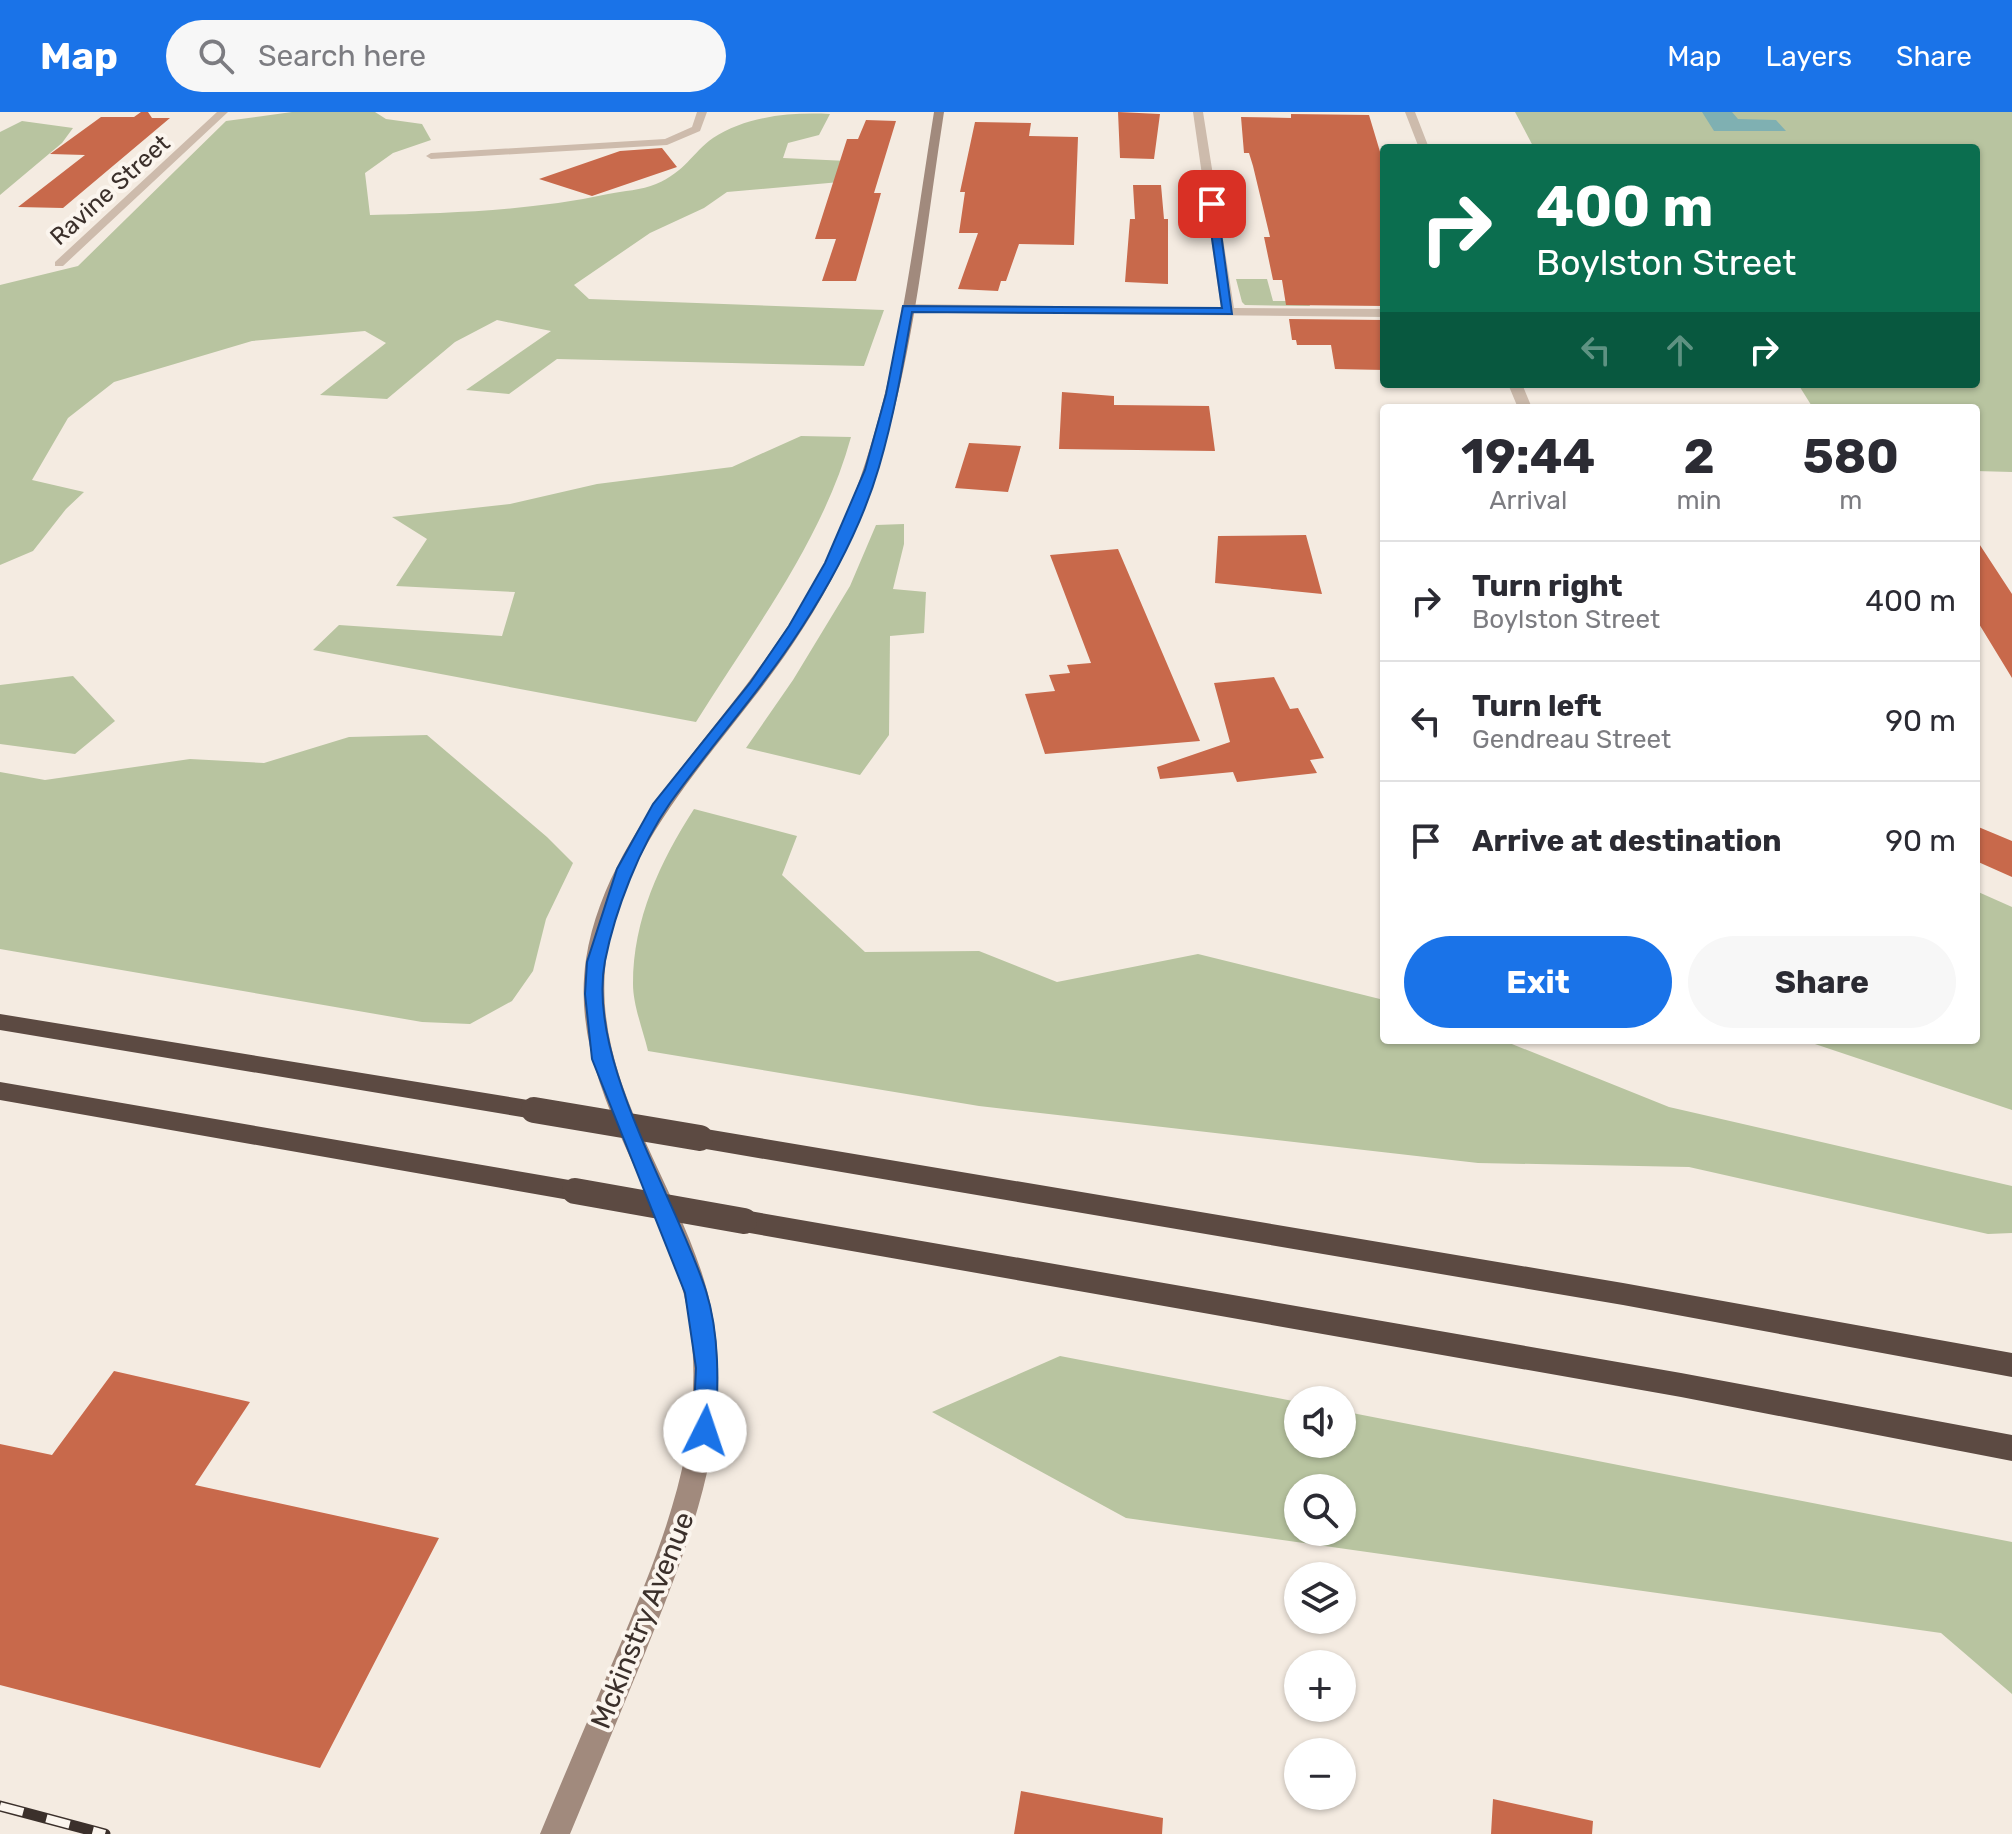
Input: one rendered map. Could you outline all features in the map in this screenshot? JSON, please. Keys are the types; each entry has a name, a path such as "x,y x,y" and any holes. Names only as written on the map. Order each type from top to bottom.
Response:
{"highway":[{"path":"0,1022 1607,1291 2012,1365"},
{"path":"0,1091 1666,1383 2012,1448"}],"street":[{"name":"Ravine Street","path":"59,264 223,112"},
{"path":"431,156 667,142 696,129 702,112"},
{"name":"Mckinstry Avenue","path":"555,1834 678,1542 703,1447 708,1383 696,1293 602,1059 595,994 596,962 615,893 648,824 776,655 813,597 862,499 880,442 907,308 939,112"},
{"path":"1198,112 1228,311"},
{"path":"1410,112 1422,144"},
{"path":"907,308 1380,313"}],"green space":[{"path":"292,112 375,112 386,119 422,124 431,140 393,153 365,173 370,215 519,208 639,189 666,179 713,138 740,125 785,115 830,114 819,135 788,143 783,158 869,162 851,181 727,192 704,208 650,233 574,285 589,299 884,310 864,366 557,359 509,394 466,390 551,331 497,320 455,342 387,399 320,395 386,343 365,331 252,341 114,382 68,418 32,480 84,492 66,509 33,551 0,565 0,285 78,266 226,121"},
{"path":"1515,112 2012,112 2012,472 1980,471 1980,404 1810,404 1800,388 1980,388 1980,144 1532,144"},
{"path":"22,121 73,128 62,143 0,195 0,132"},
{"path":"1236,279 1267,279 1273,301 1305,301 1308,298 1310,306 1245,305"},
{"path":"801,436 851,437 839,475 804,549 696,722 313,650 339,625 502,636 515,592 396,586 427,539 392,517 510,504 597,484 732,467"},
{"path":"904,524 904,544 893,589 926,592 924,633 890,636 889,735 860,775 746,748 793,680 850,586 876,525"},
{"path":"73,676 115,721 75,754 0,744 0,685"},
{"path":"427,735 547,837 573,863 546,919 533,971 512,1001 470,1024 422,1022 0,949 0,772 45,780 190,759 264,763 349,737"},
{"path":"694,809 797,836 782,875 865,952 979,951 1057,982 1198,954 1380,999 1380,1044 1512,1044 1669,1107 2012,1186 2012,1233 1988,1234 1689,1167 1478,1163 979,1106 648,1051 633,992 634,960 643,914 670,850"},
{"path":"1980,893 2012,907 2012,1110 1815,1044 1980,1044"},
{"path":"1060,1356 1284,1399 1284,1458 1356,1458 1356,1414 2012,1542 2012,1694 1941,1633 1324,1546 1356,1546 1356,1474 1284,1474 1284,1540 1126,1518 932,1412"}],"water":[{"path":"1702,112 1732,112 1738,119 1776,120 1786,131 1714,131"}],"building":[{"path":"148,112 152,118 170,118 63,208 18,207 85,155 50,154 101,117 134,117"},
{"path":"1118,112 1160,114 1154,159 1120,158"},
{"path":"1291,114 1369,115 1380,152 1380,306 1286,305 1282,280 1273,280 1264,237 1270,237 1249,153 1244,153 1241,117 1291,118"},
{"path":"866,120 896,121 874,193 881,193 856,281 822,281 836,239 815,239 847,139 858,139"},
{"path":"975,122 1031,123 1029,136 1078,137 1074,245 1019,244 1006,281 1001,281 998,291 958,289 978,233 959,233 965,192 960,192"},
{"path":"662,148 677,167 592,196 539,179 620,151"},
{"path":"1133,185 1161,185 1164,219 1168,219 1168,284 1125,282 1130,219 1135,219"},
{"path":"1289,319 1380,320 1380,370 1335,369 1331,345 1297,345 1296,340 1292,340"},
{"path":"1062,392 1114,396 1114,405 1209,406 1215,451 1059,449"},
{"path":"969,443 1021,446 1008,492 955,488"},
{"path":"1306,535 1322,594 1215,583 1218,536"},
{"path":"1980,545 2012,594 2012,678 1980,626"},
{"path":"1118,549 1200,741 1045,754 1025,694 1055,691 1049,675 1070,673 1067,665 1091,663 1050,555"},
{"path":"1274,677 1290,709 1298,708 1324,758 1310,760 1317,773 1237,782 1233,772 1160,779 1157,767 1230,742 1214,683"},
{"path":"1980,828 2012,841 2012,877 1980,863"},
{"path":"114,1371 250,1402 195,1485 439,1538 320,1768 0,1685 0,1444 52,1455"},
{"path":"1021,1791 1163,1818 1162,1834 1014,1834"},
{"path":"1493,1799 1593,1821 1592,1834 1491,1834"}],"railway":[{"path":"0,1806 105,1834"}],"route":[{"path":"705,1431 706,1352 696,1293 602,1059 595,994 596,962 615,893 648,824 755,686 796,626 848,531 880,442 907,308 1228,311 1212,204"}]}
